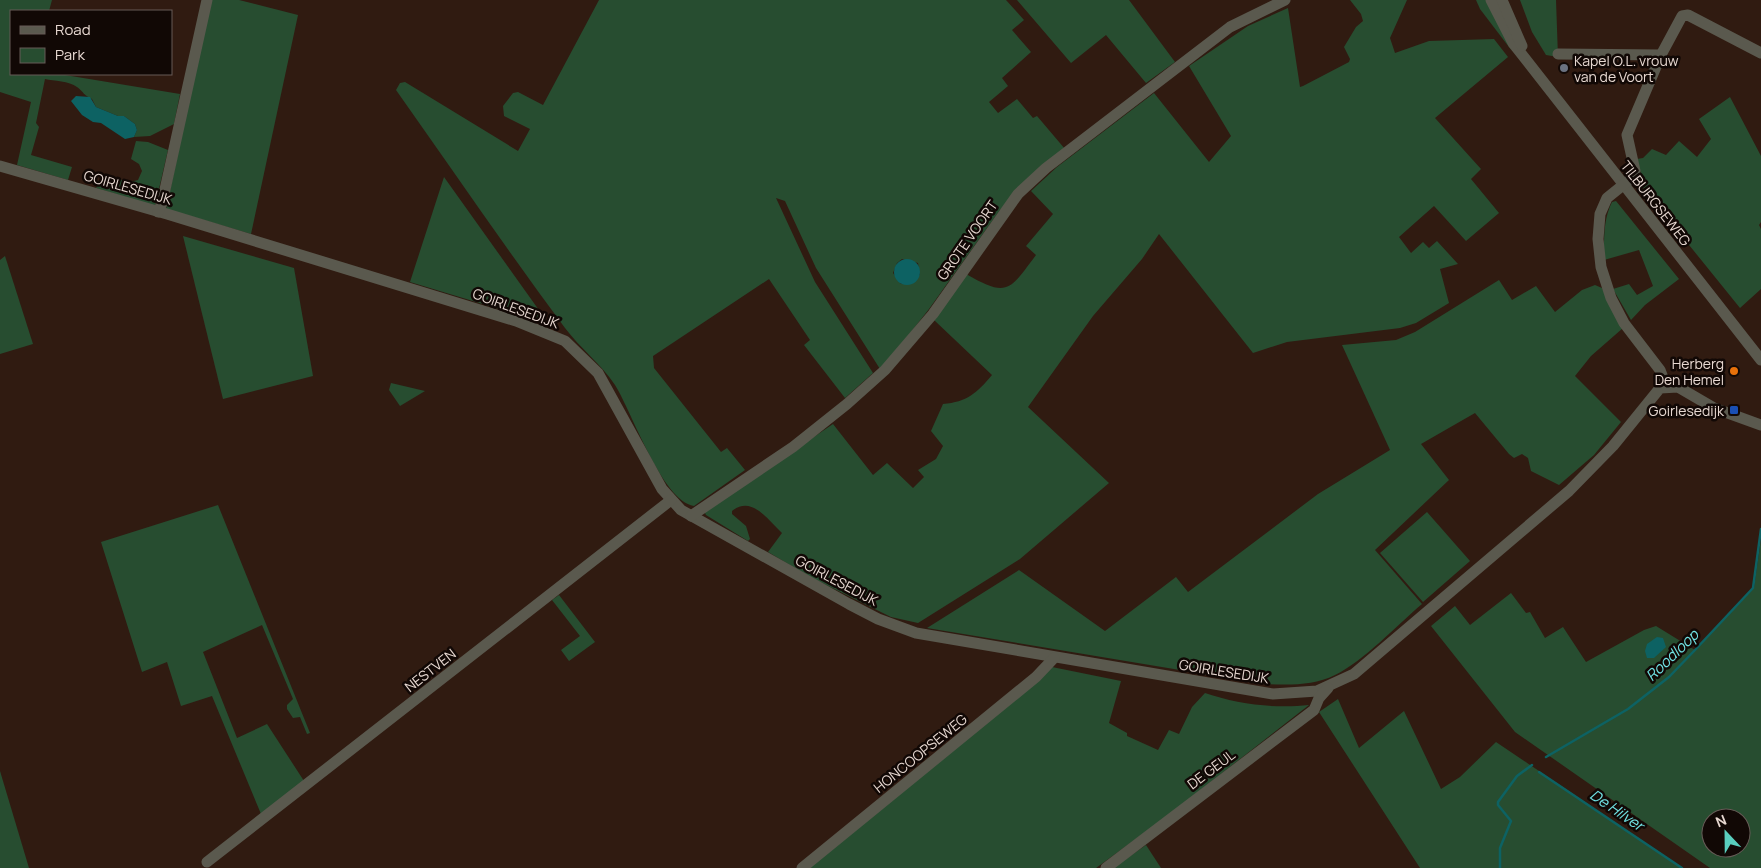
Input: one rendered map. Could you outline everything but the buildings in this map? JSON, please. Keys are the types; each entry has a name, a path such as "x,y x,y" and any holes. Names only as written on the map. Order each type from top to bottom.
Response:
{"street":[{"path":"158,212 162,203 207,0"},
{"name":"GROTE VOORT","path":"691,516 793,447 847,404 885,370 933,314 1018,194 1046,168 1230,27 1285,0"},
{"name":"TILBURGSEWEG","path":"1491,0 1504,30 1761,360"},
{"name":"TILBURGSEWEG","path":"1502,0 1530,63"},
{"path":"1761,53 1688,15 1682,16 1661,55 1627,135 1635,171 1633,177 1607,198 1600,214 1598,239 1601,267 1611,298 1624,323 1660,370 1666,386 1678,387 1714,408 1761,425"},
{"path":"1558,54 1661,55"},
{"name":"GOIRLESEDIJK","path":"0,166 516,321 565,341 598,373 612,394 653,474 671,500 691,516 878,620 916,633 1273,694 1299,694 1328,688 1354,674 1569,491 1613,446 1653,394 1666,386"},
{"name":"NESTVEN","path":"207,862 671,500"},
{"name":"HONCOOPSEWEG","path":"802,868 1036,678 1054,658"},
{"name":"DE GEUL","path":"1106,868 1314,710 1319,698 1328,688"}],"green space":[{"path":"0,0 52,0 49,10 10,10 10,75 65,75 180,94 174,124 150,136 134,137 137,130 135,124 124,116 118,116 96,107 92,99 74,85 45,79 36,123 39,127 31,155 72,167 68,180 17,165 31,102 0,92"},
{"path":"211,0 239,0 298,15 251,234 166,209"},
{"path":"599,0 1006,0 1024,20 1012,30 1031,52 1002,78 1008,86 989,102 998,113 1017,99 1033,118 1037,116 1065,149 1000,210 929,309 880,369 816,268 785,201 776,198 815,282 873,373 845,398 804,345 810,340 769,279 653,356 654,368 721,452 727,448 745,470 694,506 682,500 659,473 615,385 565,328 396,90 400,83 405,82 518,151 530,129 504,116 503,106 513,93 518,92 543,105","holes":["902,259 918,263 920,275 901,284 893,273 897,263"]},
{"path":"1017,0 1129,0 1175,62 1146,83 1106,35 1071,63"},
{"path":"1350,0 1407,0 1390,38 1395,53 1429,41 1494,39 1508,57 1435,118 1481,169 1471,179 1499,213 1466,241 1434,206 1399,237 1411,253 1423,242 1429,248 1437,241 1458,264 1440,269 1449,303 1416,323 1400,328 1287,342 1253,353 1159,234 1142,259 1093,316 1028,407 1109,483 1020,559 918,623 891,617 812,578 768,552 782,533 759,511 746,506 732,511 732,514 746,526 750,539 748,541 706,515 704,511 833,424 873,475 887,463 913,488 924,477 918,470 936,459 943,446 931,431 943,404 959,401 971,396 992,375 934,320 966,274 980,282 999,288 1007,287 1020,277 1036,255 1026,246 1053,214 1031,191 1057,167 1154,93 1209,162 1231,136 1189,66 1248,26 1288,8 1300,87 1303,86 1349,62 1350,59 1344,47 1356,27 1363,21 1361,14"},
{"path":"1476,0 1487,0 1512,51 1480,9"},
{"path":"1520,0 1556,0 1558,57 1546,55 1532,32"},
{"path":"1730,97 1761,156 1761,222 1759,225 1761,229 1761,289 1740,308 1643,188 1639,182 1641,174 1637,159 1643,158 1652,149 1666,155 1679,141 1697,157 1711,139 1699,119"},
{"path":"136,141 148,142 168,150 155,206 96,188 101,182 110,178 126,181 138,180 142,171 139,164 131,159"},
{"path":"444,177 551,327 516,314 410,282"},
{"path":"1616,201 1679,279 1645,305 1631,320 1613,289 1629,284 1637,295 1653,286 1639,250 1604,260 1607,216 1612,202"},
{"path":"183,236 294,268 313,376 223,399"},
{"path":"5,256 33,344 0,354 0,260"},
{"path":"1499,280 1512,300 1536,286 1555,312 1582,290 1595,285 1602,288 1623,328 1591,356 1575,376 1621,422 1594,455 1559,485 1531,471 1528,458 1522,454 1514,458 1509,454 1475,413 1421,444 1449,480 1375,550 1422,604 1369,652 1346,669 1327,679 1309,683 1264,684 927,628 1019,570 1105,631 1176,577 1188,592 1318,494 1390,450 1342,345 1396,340 1415,332"},
{"path":"391,383 425,391 400,406 389,390"},
{"path":"218,505 310,733 307,734 300,717 293,718 287,709 287,705 293,699 262,625 203,652 237,738 267,724 304,781 261,814 212,696 181,706 167,662 142,672 101,542"},
{"path":"1427,512 1470,561 1423,602 1380,553"},
{"path":"1761,539 1761,868 1710,868 1515,732 1431,626 1455,606 1470,625 1511,593 1526,613 1530,612 1545,638 1563,627 1586,662 1644,630 1656,626 1695,650 1754,588"},
{"path":"559,595 595,642 569,661 561,650 580,636 552,600"},
{"path":"1052,667 1121,681 1109,723 1127,733 1127,736 1158,750 1169,730 1179,734 1192,707 1205,693 1256,705 1309,705 1166,817 1096,868 807,868"},
{"path":"1338,699 1359,748 1404,711 1441,789 1460,777 1496,742 1683,868 1420,868 1319,712"},
{"path":"0,771 29,868 0,868"},
{"path":"1146,845 1161,868 1113,868"}],"water":[{"path":"76,96 90,97 96,107 118,116 124,116 135,124 137,130 134,137 125,139 101,123 93,122 82,115 71,101"},
{"path":"907,259 917,262 920,272 917,282 907,285 897,282 894,272 897,262"},
{"path":"1657,637 1663,638 1666,647 1654,658 1647,658 1645,651 1647,644"}],"waterway":[{"name":"Roodloop","path":"1546,757 1628,709 1669,677 1695,650 1753,588 1761,529"},
{"name":"Roodloop","path":"1500,868 1500,848 1511,821 1498,805 1498,802 1517,776 1532,765"},
{"name":"De Hilver","path":"1539,772 1682,868"}],"place":[{"name":"Kapel O.L. vrouw van de Voort","path":"1564,68"},
{"name":"Herberg Den Hemel","path":"1734,371"},
{"name":"Goirlesedijk","path":"1734,410"}]}
